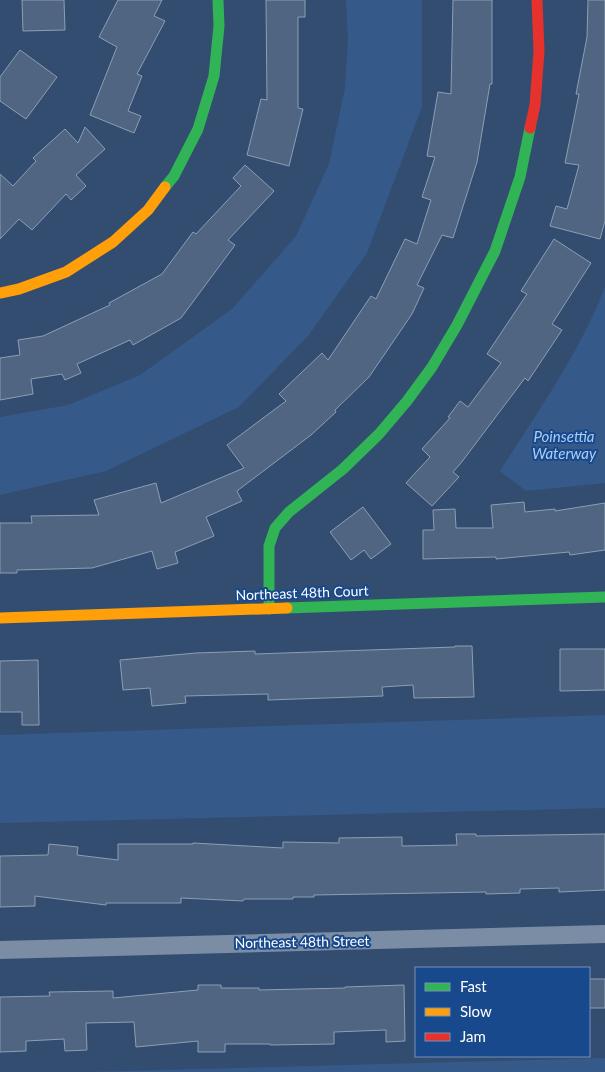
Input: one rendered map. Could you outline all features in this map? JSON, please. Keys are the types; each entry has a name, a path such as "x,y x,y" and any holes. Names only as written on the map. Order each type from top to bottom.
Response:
{"street":[{"path":"0,293 19,289 66,272 113,242 148,210 174,176 198,129 214,76 219,26 218,0"},
{"path":"270,609 269,546 275,528 289,512 349,463 379,434 407,401 432,367 496,252 520,177 535,105 539,51 537,0"},
{"name":"Northeast 48th Court","path":"0,618 605,597"},
{"name":"Northeast 48th Street","path":"0,950 605,934"}],"water":[{"path":"346,0 422,0 422,107 367,253 308,336 239,407 106,471 0,495 0,417 68,405 140,375 232,309 296,236 329,164 345,88 348,40"},
{"name":"Poinsettia Waterway","path":"605,287 605,483 526,491 500,471 571,358"},
{"path":"605,715 605,808 0,823 0,735"},
{"path":"605,1058 605,1072 89,1072"}],"building":[{"path":"22,0 64,0 65,30 23,31"},
{"path":"118,0 162,0 154,16 165,21 137,74 142,76 128,111 141,116 134,133 90,115 117,47 99,37"},
{"path":"266,0 305,0 305,17 298,17 298,108 303,109 289,166 247,155 261,99 267,100"},
{"path":"453,0 492,0 492,84 490,84 477,162 453,238 442,235 417,285 424,288 412,314 369,377 311,435 237,491 242,501 206,517 214,536 175,552 178,563 157,569 152,551 92,568 17,570 17,573 0,573 0,523 32,523 31,516 99,515 94,500 156,483 161,503 244,468 227,445 286,401 279,394 322,353 328,360 371,296 376,299 405,239 417,244 431,200 422,197 435,157 427,156 438,92 451,94"},
{"path":"588,0 605,0 605,221 600,239 550,226 556,206 567,209 579,165 565,163 579,94 576,94 587,37"},
{"path":"20,50 57,77 26,119 0,101 0,77"},
{"path":"85,127 105,149 76,175 86,186 71,200 66,194 32,230 19,219 0,239 0,174 13,186 36,161 33,158 65,129 78,143"},
{"path":"245,165 274,191 228,240 235,245 181,318 133,345 130,340 77,364 81,373 65,380 62,374 31,379 33,394 0,400 0,358 20,355 18,340 43,336 110,305 109,303 162,274 193,232 196,234 241,186 233,178"},
{"path":"554,239 591,263 552,324 562,330 528,381 525,378 453,472 459,477 432,506 406,483 430,457 422,449 450,418 448,417 460,401 468,407 501,363 487,354 527,294 521,291"},
{"path":"524,502 525,512 555,509 555,511 605,503 605,550 570,555 569,552 496,559 496,557 423,559 423,530 434,530 433,510 455,509 456,528 493,528 491,505"},
{"path":"363,507 391,544 371,559 364,550 351,560 330,532"},
{"path":"472,646 474,697 414,698 413,685 382,687 383,696 268,700 268,694 185,696 186,703 152,706 150,688 123,690 120,660 196,653 255,651 255,654"},
{"path":"560,649 605,649 605,690 560,691"},
{"path":"38,660 39,725 22,725 22,712 0,712 0,661"},
{"path":"456,834 476,834 476,836 605,834 605,890 559,892 559,888 520,889 520,893 486,894 486,892 314,895 314,897 293,897 293,899 244,899 243,901 181,898 181,903 106,903 106,905 35,896 35,906 0,907 0,856 48,855 49,844 78,847 77,855 118,860 118,844 193,843 283,848 283,842 339,843 339,838 402,837 402,846 457,845"},
{"path":"590,979 605,979 605,1008 590,1008"},
{"path":"198,985 221,985 221,988 259,988 259,990 404,985 405,1041 386,1042 386,1030 334,1032 334,1044 225,1044 225,1052 198,1052 198,1041 136,1047 134,1022 86,1023 87,1050 65,1051 64,1039 26,1041 26,1051 0,1052 0,997 50,996 49,992 113,991 113,998 198,990"}],"traffic: fast":[{"path":"165,187 174,176 198,129 214,76 219,26 218,0"},
{"path":"269,609 269,546 275,528 289,512 343,469 379,434 432,367 457,325 495,251 520,177 530,128"},
{"path":"287,608 605,597"}],"traffic: slow":[{"path":"0,293 19,289 66,272 113,242 148,210 165,187"},
{"path":"0,618 287,608"}],"traffic: jam":[{"path":"530,128 535,105 539,51 537,0"}]}
